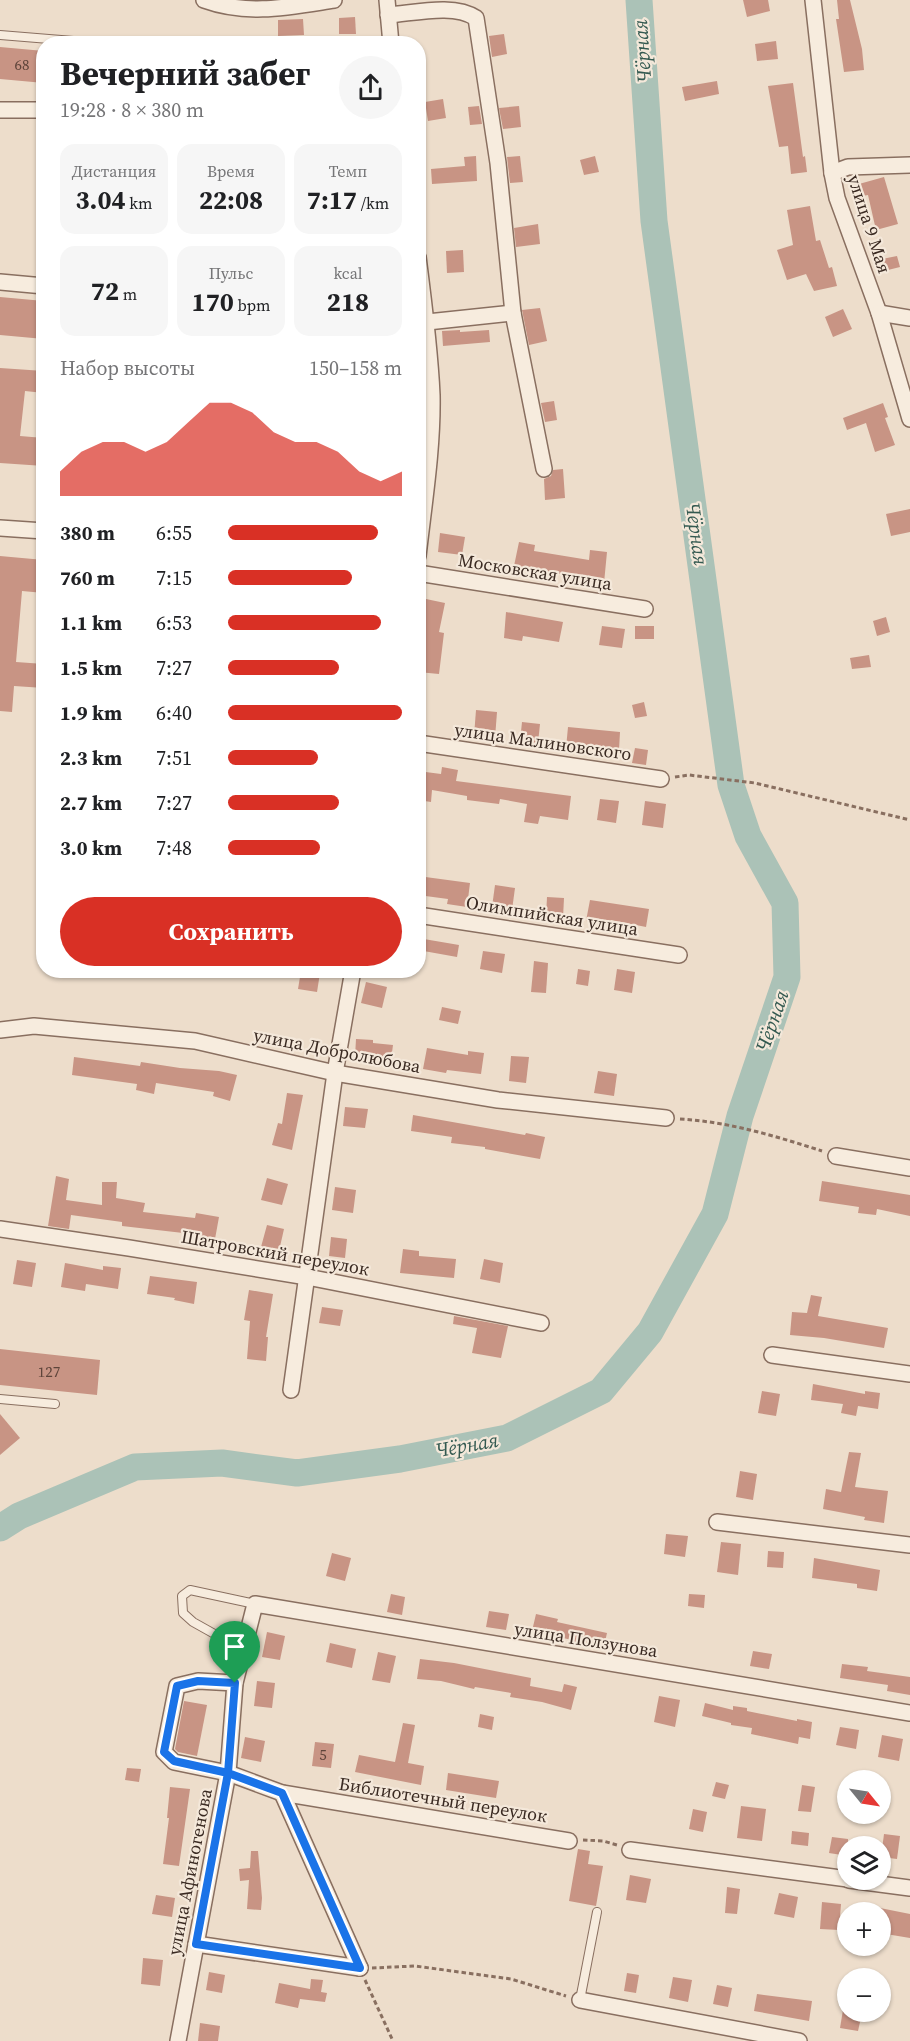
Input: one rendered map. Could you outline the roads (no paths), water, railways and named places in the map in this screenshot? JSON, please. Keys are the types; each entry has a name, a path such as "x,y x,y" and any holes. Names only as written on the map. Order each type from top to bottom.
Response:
{"street":[{"path":"204,0 225,8 260,10 334,0"},
{"name":"улица 9 Мая","path":"813,0 832,173 837,198 879,313 910,419"},
{"path":"391,36 387,7 456,9 468,12 476,18 498,163 513,313 544,469"},
{"path":"0,110 36,110"},
{"path":"832,173 848,166 910,165"},
{"path":"0,282 36,285"},
{"path":"426,323 513,313"},
{"path":"879,313 910,318"},
{"path":"426,348 432,397 426,441"},
{"path":"0,528 36,530"},
{"name":"Московская улица","path":"426,574 645,609"},
{"name":"улица Малиновского","path":"426,744 661,779"},
{"name":"Олимпийская улица","path":"426,916 679,955"},
{"path":"291,1390 335,1073 352,978"},
{"name":"улица Добролюбова","path":"0,1030 34,1026 195,1041 335,1073 498,1100 666,1118"},
{"path":"836,1156 910,1168"},
{"name":"Шатровский переулок","path":"0,1229 307,1277 541,1323"},
{"path":"772,1355 910,1374"},
{"path":"717,1522 910,1545"},
{"name":"улица Афиногенова","path":"178,2041 228,1773 235,1683 255,1604"},
{"name":"улица Ползунова","path":"255,1604 910,1713"},
{"name":"Библиотечный переулок","path":"235,1683 198,1681 177,1686 164,1752 174,1761 228,1773 282,1793 569,1841"},
{"path":"196,1944 360,1968 282,1793"},
{"path":"630,1850 837,1878"},
{"path":"891,1885 910,1888"},
{"path":"580,2001 799,2041"}],"lane":[{"path":"0,35 36,38"},
{"path":"0,1399 55,1404"},
{"path":"243,1650 193,1622 183,1612 182,1596 190,1590 255,1604"},
{"path":"580,2001 597,1912"}],"waterway":[{"name":"Чёрная","path":"0,1528 19,1516 135,1467 222,1463 297,1473 400,1459 507,1438 601,1391 650,1332 715,1214 740,1116 787,977 785,903 748,836 731,785 654,221 639,0"}]}
